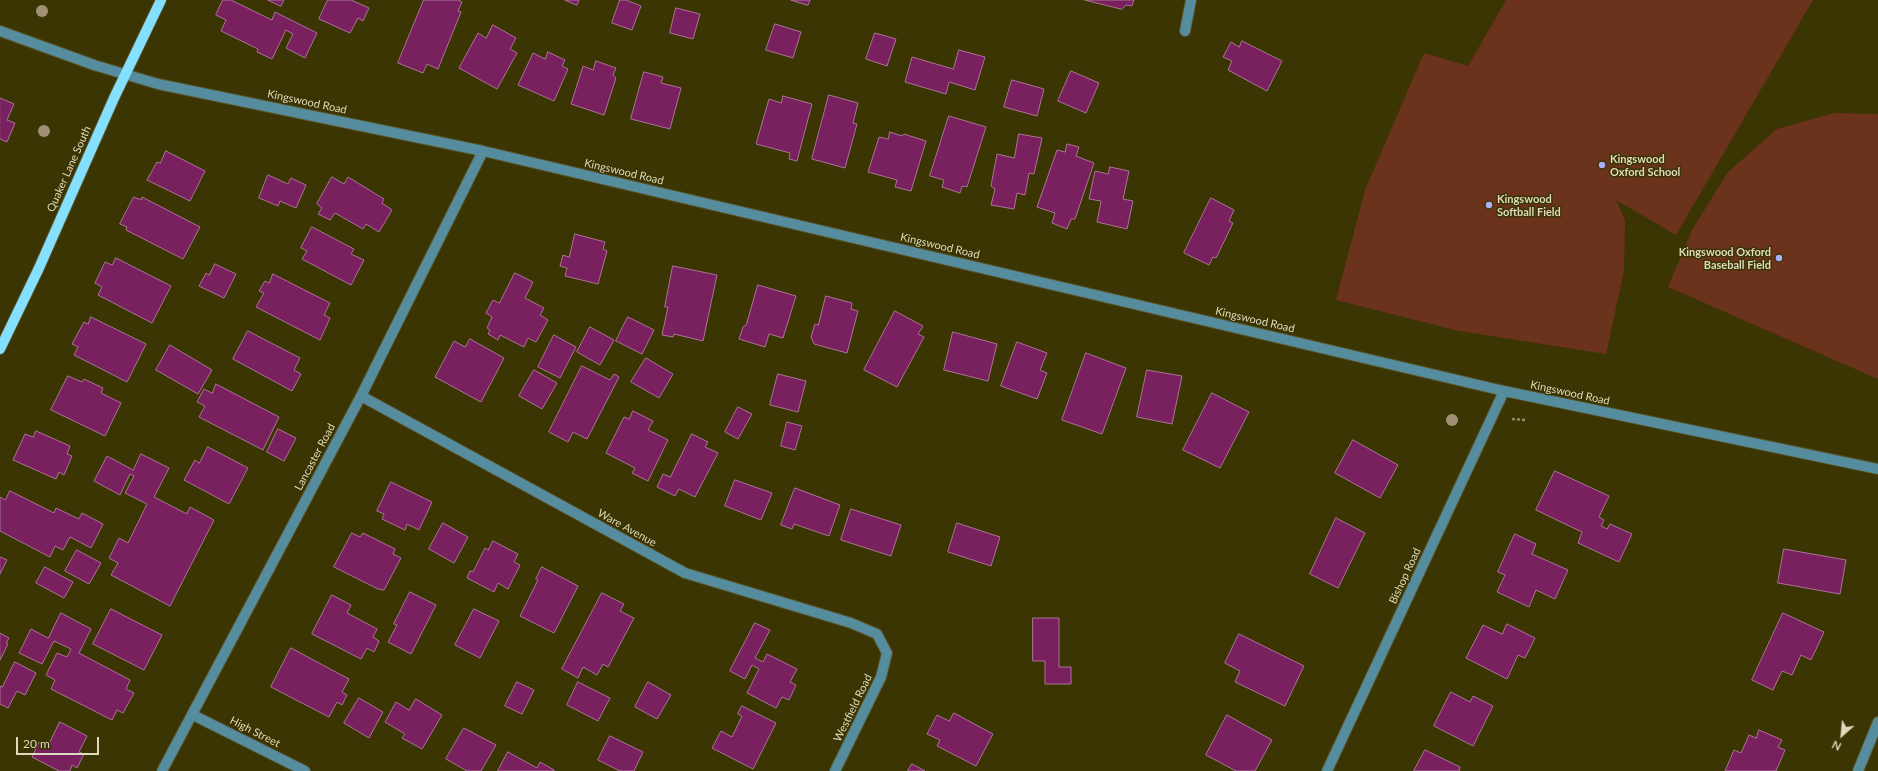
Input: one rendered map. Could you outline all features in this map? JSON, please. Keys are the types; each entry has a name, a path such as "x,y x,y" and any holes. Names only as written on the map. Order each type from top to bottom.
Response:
{"main road":[{"name":"Quaker Lane South","path":"0,349 39,268 160,0"}],"street":[{"path":"1185,31 1191,0"},
{"name":"Kingswood Road","path":"0,31 125,75 158,84 483,151 1504,391 1878,469"},
{"name":"Lancaster Road","path":"162,771 361,396 483,151"},
{"name":"Bishop Road","path":"1327,771 1504,391"},
{"name":"Ware Avenue","path":"361,396 685,573 851,623 877,634 887,653"},
{"name":"Westfield Road","path":"835,771 882,677 887,653"},
{"name":"High Street","path":"193,715 305,771"},
{"path":"1858,771 1878,722"}],"shaded area":[{"path":"1506,0 1813,0 1676,235 1616,200 1625,220 1624,270 1606,354 1459,331 1336,300 1365,190 1424,53 1468,66"},
{"name":"Kingswood Oxford Baseball Field","path":"1834,113 1878,114 1878,379 1668,287 1692,230 1728,172 1777,129"}],"building":[{"path":"223,0 231,0 272,20 275,12 317,33 305,58 286,48 293,34 286,30 272,59 257,52 258,49 221,31 226,20 216,15"},
{"path":"268,0 284,0 281,6"},
{"path":"328,0 351,0 369,8 363,21 358,18 350,33 319,19"},
{"path":"424,0 458,0 462,2 458,11 461,12 438,69 427,64 423,73 398,63"},
{"path":"565,0 579,0 577,5"},
{"path":"620,0 626,0 641,6 632,30 612,23"},
{"path":"791,0 810,0 808,5"},
{"path":"1085,0 1134,0 1132,6 1126,5 1122,9"},
{"path":"676,8 700,14 693,39 670,33"},
{"path":"775,24 801,32 793,58 766,50"},
{"path":"493,25 516,38 510,49 517,53 497,89 459,68 478,33 486,38"},
{"path":"875,33 896,39 887,66 866,59"},
{"path":"1242,41 1282,61 1267,91 1228,70 1232,61 1223,57 1231,42 1239,47"},
{"path":"959,50 985,57 975,90 949,82 946,94 905,82 912,57 953,69"},
{"path":"548,52 565,60 562,66 568,69 554,101 518,85 533,53 545,59"},
{"path":"596,61 616,68 613,75 616,78 604,115 571,104 583,66 593,70"},
{"path":"1071,71 1099,83 1086,113 1058,101"},
{"path":"644,72 663,77 661,83 681,88 670,129 631,119"},
{"path":"1012,80 1044,89 1037,116 1004,107"},
{"path":"829,95 858,103 853,123 857,124 845,168 812,159"},
{"path":"783,96 812,104 797,161 789,159 790,153 756,144 769,99 781,103"},
{"path":"0,98 14,104 7,120 15,123 7,142 0,139"},
{"path":"949,116 986,127 967,187 962,186 960,193 942,187 944,180 930,176"},
{"path":"890,132 902,136 904,134 926,141 911,191 895,187 897,180 868,172 879,137 888,139"},
{"path":"1019,134 1042,138 1034,174 1029,173 1025,195 1017,193 1014,209 991,205 995,189 991,186 997,154 1014,158"},
{"path":"1067,144 1079,147 1076,156 1094,163 1075,219 1071,219 1067,229 1052,223 1055,213 1037,207 1057,150 1065,152"},
{"path":"166,151 205,171 190,201 147,180 157,162 160,163"},
{"path":"1110,167 1129,171 1123,199 1133,201 1127,229 1097,222 1101,201 1089,199 1095,171 1108,174"},
{"path":"268,175 288,184 291,178 306,185 296,208 280,201 278,206 259,198"},
{"path":"332,177 344,184 348,177 384,199 382,203 392,210 379,232 366,224 363,229 335,213 330,220 318,214 322,208 317,204"},
{"path":"134,197 141,200 142,197 200,227 183,259 126,230 127,227 120,224"},
{"path":"1211,198 1234,210 1229,221 1233,223 1216,258 1213,257 1209,265 1184,253"},
{"path":"312,227 354,249 351,254 364,260 351,285 302,259 307,251 301,248"},
{"path":"575,234 605,242 603,249 607,251 598,284 565,276 567,268 560,266 563,255 569,257"},
{"path":"116,258 171,286 152,323 98,295 102,287 95,283 105,262 112,265"},
{"path":"215,264 236,274 224,298 199,286 206,273 209,275"},
{"path":"673,266 717,275 703,341 674,334 673,337 662,335 668,307 665,307"},
{"path":"515,273 533,282 525,298 544,308 540,315 548,320 536,342 528,338 524,347 500,335 498,340 488,334 490,330 487,328 492,317 486,313 493,300 499,303"},
{"path":"273,274 330,303 324,315 330,318 320,340 256,307 264,293 259,291 265,281 269,283"},
{"path":"758,285 796,296 783,338 769,334 765,347 739,339 743,327 746,325"},
{"path":"826,296 852,303 851,309 858,311 847,353 814,344 811,337 815,324 818,325"},
{"path":"895,311 923,326 918,334 924,337 897,387 864,370"},
{"path":"91,317 146,344 127,382 74,355 78,347 72,344 84,322 88,324"},
{"path":"628,317 654,330 642,354 616,341"},
{"path":"590,327 614,340 600,365 577,352"},
{"path":"248,331 300,358 294,370 301,374 292,391 233,359"},
{"path":"953,332 997,344 988,381 944,370"},
{"path":"554,335 576,347 560,378 538,367"},
{"path":"470,339 504,358 481,402 435,377 454,341 465,347"},
{"path":"1017,342 1047,353 1040,370 1047,373 1037,399 1001,386"},
{"path":"170,345 212,370 198,394 156,370"},
{"path":"1086,353 1126,368 1102,434 1062,420"},
{"path":"646,358 673,374 659,398 631,382"},
{"path":"582,366 610,380 614,374 619,377 587,439 573,432 568,442 549,432"},
{"path":"534,370 557,383 542,409 519,396"},
{"path":"1147,370 1182,376 1172,424 1137,417"},
{"path":"778,374 806,381 798,412 770,405"},
{"path":"68,376 82,382 84,379 103,388 101,393 121,403 105,436 51,410"},
{"path":"216,384 279,417 263,450 199,417 205,406 197,402 204,389 212,393"},
{"path":"1212,393 1249,412 1220,468 1183,450"},
{"path":"738,407 752,414 738,439 725,432"},
{"path":"633,411 653,421 648,430 668,440 648,481 632,473 635,468 606,453 624,417 629,419"},
{"path":"787,422 802,426 795,450 781,446"},
{"path":"278,429 296,438 284,461 267,452"},
{"path":"36,431 70,446 67,454 72,456 64,475 59,472 56,479 13,460 25,434 33,437"},
{"path":"692,434 708,442 705,447 718,453 695,497 679,489 675,496 657,487 663,474 670,477"},
{"path":"1353,440 1398,465 1380,498 1335,473"},
{"path":"208,447 248,468 229,504 184,480 195,460 199,463"},
{"path":"141,454 169,468 154,497 187,514 190,507 214,520 170,606 111,575 118,563 109,558 119,538 128,543 147,504 125,493 134,476 130,474 120,495 94,481 107,456 133,470"},
{"path":"1555,471 1609,496 1599,517 1604,520 1601,526 1607,529 1610,524 1632,534 1619,562 1578,543 1582,532 1536,510"},
{"path":"735,480 772,493 761,520 725,506"},
{"path":"391,482 432,502 419,530 407,524 405,530 382,519 384,514 377,511"},
{"path":"795,488 840,505 829,536 794,524 792,529 781,525"},
{"path":"10,491 54,513 56,508 79,519 82,513 103,524 91,548 70,537 63,550 55,546 50,557 0,531 0,497 5,500"},
{"path":"851,509 901,525 891,556 841,540"},
{"path":"1336,518 1365,533 1338,588 1310,574"},
{"path":"443,523 468,537 454,563 429,549"},
{"path":"957,523 1000,537 991,566 948,552"},
{"path":"352,533 360,537 363,533 395,549 393,554 401,558 384,590 378,589 334,567"},
{"path":"1515,534 1536,544 1532,554 1568,570 1555,599 1536,590 1529,607 1497,592 1505,575 1498,572"},
{"path":"493,541 518,554 514,562 520,565 508,589 498,583 494,592 467,578 470,571 473,572 485,548 488,550"},
{"path":"1784,549 1846,560 1840,594 1778,583"},
{"path":"77,550 101,563 89,584 65,571"},
{"path":"0,557 7,560 0,574"},
{"path":"45,567 73,582 64,598 36,583"},
{"path":"542,567 578,586 554,633 520,616 538,580 536,579"},
{"path":"410,592 436,605 411,654 388,642 397,625 394,624"},
{"path":"602,593 624,604 620,611 634,618 608,667 603,664 597,675 583,667 578,678 562,669"},
{"path":"332,595 351,605 347,613 377,629 373,637 379,641 374,652 367,648 361,659 312,634"},
{"path":"111,609 162,635 144,670 93,644"},
{"path":"474,609 499,621 480,658 455,645"},
{"path":"61,613 91,629 79,653 130,680 126,689 134,693 123,713 117,710 112,720 51,689 55,680 46,675 57,653 67,657 71,649 54,641 42,664 19,653 31,629 48,638"},
{"path":"1783,613 1824,632 1811,660 1801,655 1792,675 1782,671 1773,690 1752,680"},
{"path":"1033,618 1059,618 1059,667 1071,667 1071,684 1045,684 1045,661 1033,661"},
{"path":"755,623 770,630 755,658 763,662 767,654 797,669 790,682 796,685 789,700 782,697 776,708 747,693 759,669 752,665 745,679 730,671"},
{"path":"1507,624 1535,638 1525,658 1518,655 1507,679 1466,658 1483,625 1502,634"},
{"path":"0,633 9,638 6,643 8,644 0,660"},
{"path":"1239,634 1304,666 1285,706 1235,682 1240,671 1225,663"},
{"path":"291,648 349,679 342,692 347,695 342,705 337,702 329,717 271,687"},
{"path":"15,662 36,673 25,695 17,691 8,708 0,704 0,686 2,687"},
{"path":"517,682 534,690 522,714 505,706"},
{"path":"578,682 610,698 598,721 567,705"},
{"path":"648,682 671,695 657,719 635,707"},
{"path":"1451,692 1470,702 1473,696 1493,706 1473,746 1434,726"},
{"path":"359,698 383,712 369,738 344,723"},
{"path":"416,699 442,715 422,749 402,738 405,734 385,722 396,702 409,710"},
{"path":"742,706 776,723 753,769 712,748 721,731 732,737 742,716 738,714"},
{"path":"954,713 993,734 976,766 937,746 940,740 927,734 937,715 949,721"},
{"path":"1227,715 1272,740 1255,771 1236,771 1206,755"},
{"path":"60,722 87,736 79,752 84,754 77,768 72,765 70,771 59,771 32,757 39,742 47,747"},
{"path":"464,728 496,745 481,771 467,771 446,759"},
{"path":"1759,730 1782,740 1778,747 1785,750 1776,771 1725,771 1734,750 1741,753 1749,735 1756,738"},
{"path":"610,736 643,752 634,771 620,771 598,760"},
{"path":"1425,750 1460,767 1459,771 1414,771"},
{"path":"508,752 537,768 540,762 554,771 498,771"},
{"path":"912,764 925,771 908,771"}],"place":[{"name":"Kingswood Oxford School","path":"1602,165"},
{"name":"Kingswood Softball Field","path":"1489,205"},
{"name":"Kingswood Oxford Baseball Field","path":"1779,258"}]}
